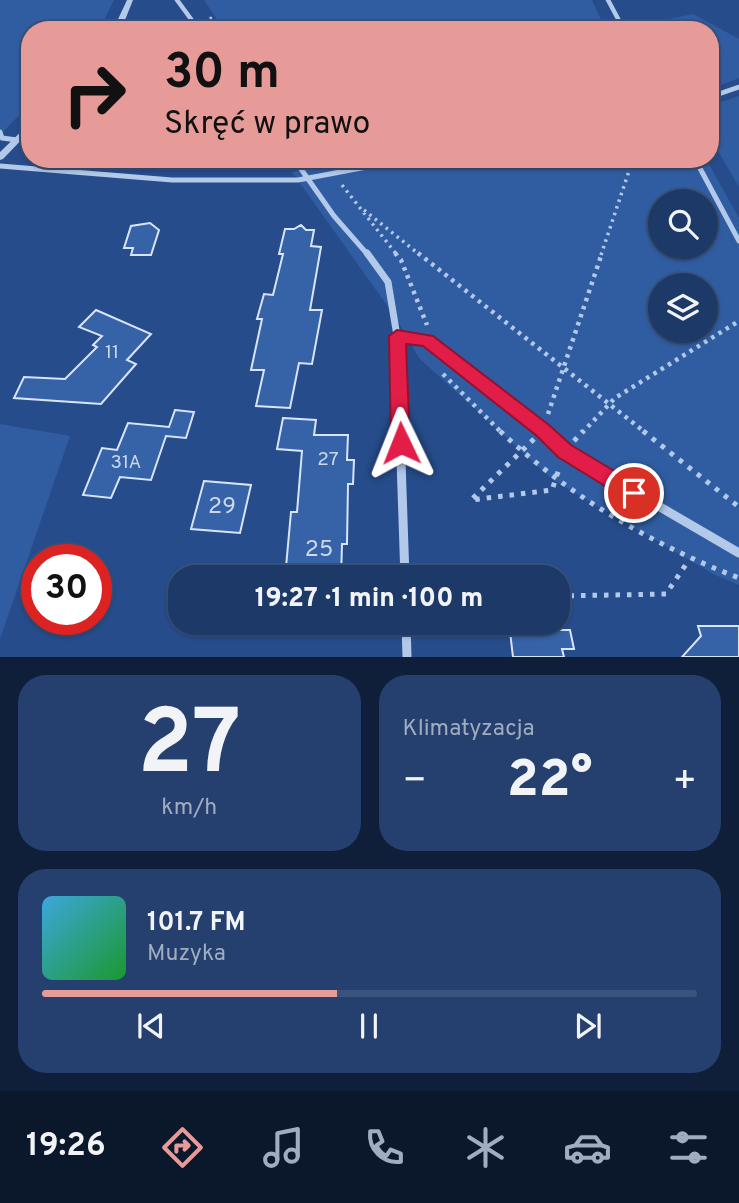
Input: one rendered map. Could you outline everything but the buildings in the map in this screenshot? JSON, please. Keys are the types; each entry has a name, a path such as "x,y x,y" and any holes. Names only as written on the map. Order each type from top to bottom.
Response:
{"street":[{"path":"121,21 130,0"},
{"path":"177,0 192,21"},
{"path":"608,0 619,21"},
{"path":"719,94 739,87"},
{"path":"0,132 2,138 17,140"},
{"path":"0,158 21,136"},
{"path":"0,166 21,168"},
{"path":"25,168 172,180 298,180 361,168"},
{"path":"301,168 388,282 397,336 405,565"},
{"path":"700,168 739,241"},
{"path":"397,336 427,340 543,430 564,451 739,554"},
{"path":"406,635 407,657"}],"path":[{"path":"630,168 543,430 471,500 552,490 564,451 609,404 739,321"},
{"path":"358,205 739,507"},
{"path":"561,481 600,509 690,560 739,578"},
{"path":"570,596 666,594 690,560"}],"shaded area":[{"path":"0,0 114,0 104,21 21,21 21,113 0,135"},
{"path":"204,0 592,0 602,21 218,21"},
{"path":"693,14 706,21 659,21"},
{"path":"719,28 739,39 739,78 719,86"},
{"path":"739,96 739,187 719,153 719,103"},
{"path":"306,168 711,168 739,218 739,585 715,575 553,480 419,358 396,318 292,172"},
{"path":"0,424 70,436 33,544 21,544 21,578 0,639"}],"route":[{"path":"401,443 397,336 427,340 543,430 564,451 634,493"}]}
